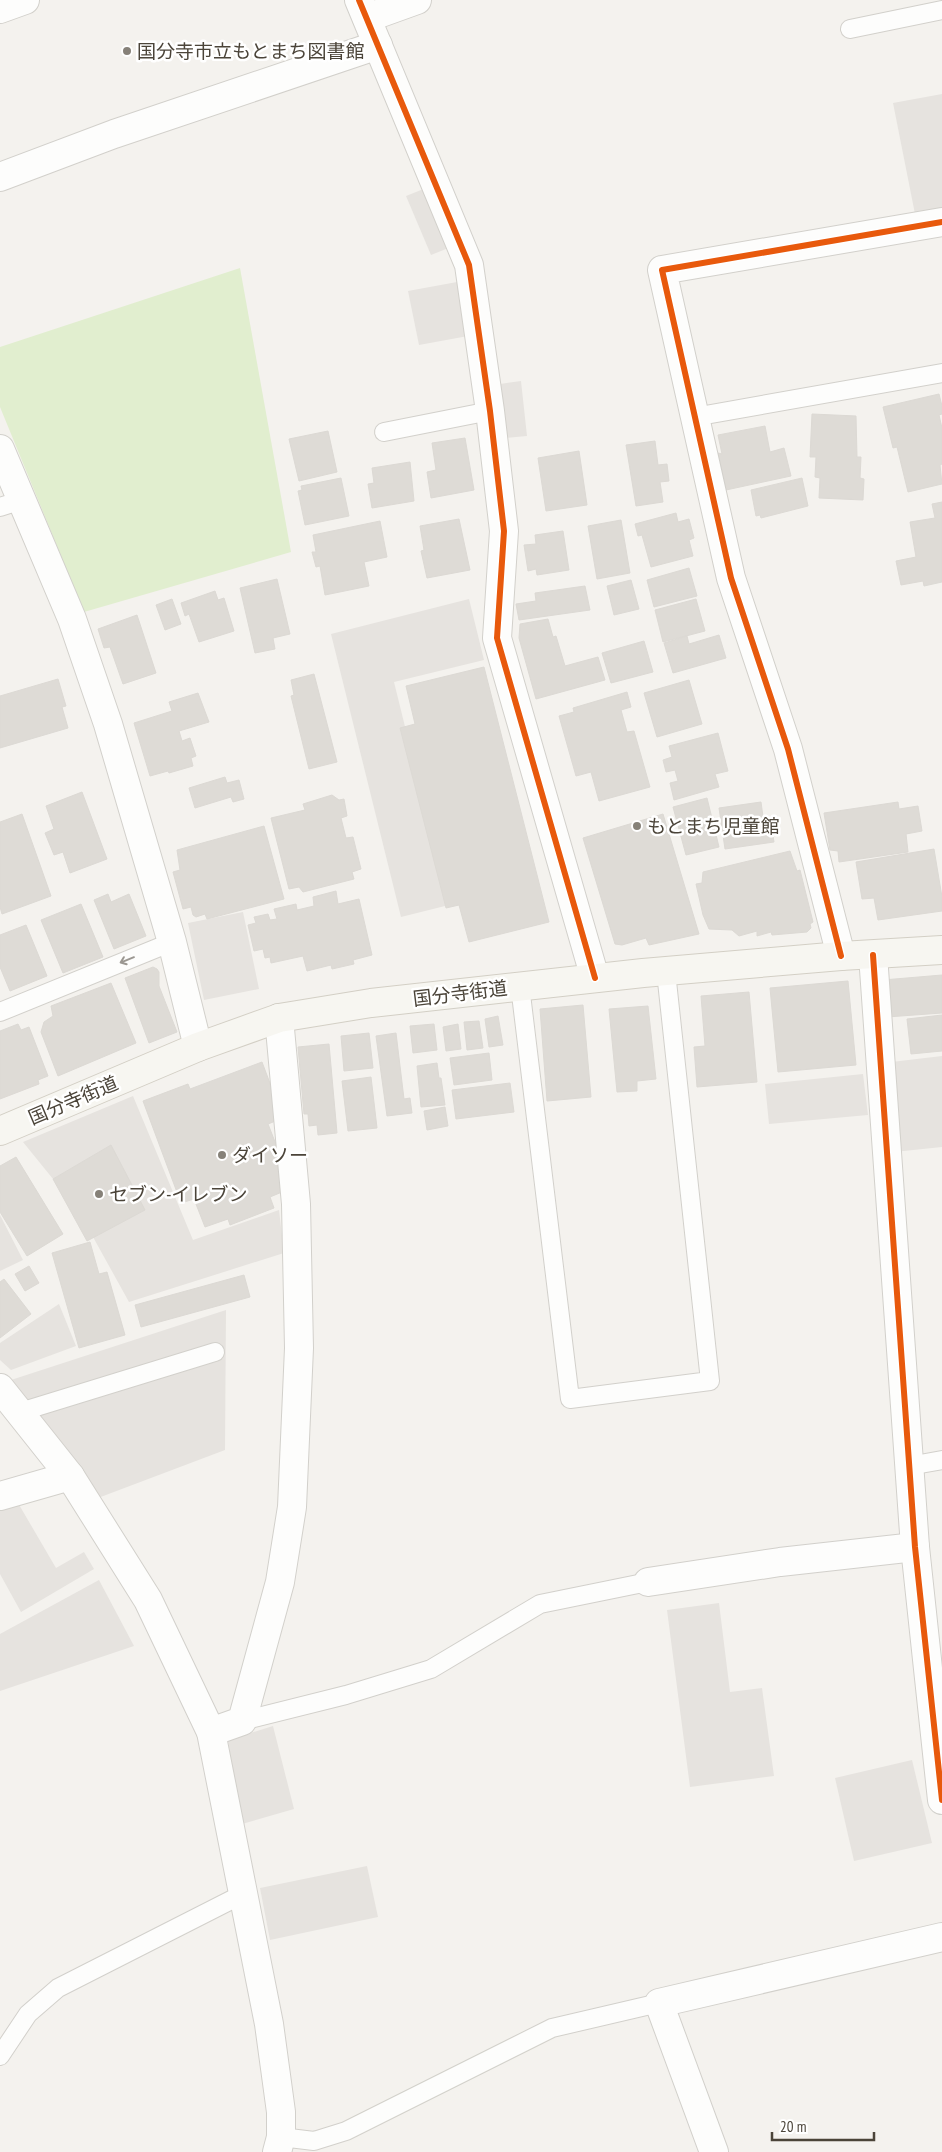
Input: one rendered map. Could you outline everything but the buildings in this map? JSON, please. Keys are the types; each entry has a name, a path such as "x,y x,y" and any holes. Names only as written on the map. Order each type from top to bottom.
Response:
{"main road":[{"name":"国分寺街道","path":"0,1131 198,1047 279,1018 371,1004 595,978 841,956 942,950"}],"street":[{"path":"0,9 25,0"},
{"path":"417,0 363,9 469,265 490,411 504,531 497,638 595,978"},
{"path":"0,177 114,134 378,45"},
{"path":"841,956 788,749 731,578 662,270 942,222"},
{"path":"0,448 11,503 75,627 108,724 172,942 198,1047"},
{"path":"873,955 915,1547 942,1800"},
{"path":"211,1732 242,1721 280,1582 292,1507 299,1348 296,1204 279,1018"},
{"path":"0,1388 70,1476 148,1600 211,1732 269,2024 282,2112 279,2145"},
{"path":"0,1496 70,1476"},
{"path":"648,1582 780,1562 915,1547"},
{"path":"714,2152 659,2004 942,1937"}],"lane":[{"path":"850,28 942,10"},
{"path":"694,417 942,373"},
{"path":"384,432 490,411"},
{"path":"0,1012 172,942"},
{"path":"520,986 570,1399 710,1381 666,972"},
{"path":"20,1412 216,1352"},
{"path":"909,1466 942,1460"},
{"path":"242,1721 346,1696 431,1669 540,1604 648,1582"},
{"path":"0,2056 28,2014 58,1988 243,1894"},
{"path":"279,2145 314,2140 346,2131 552,2028 659,2004"}],"green space":[{"path":"240,268 291,552 84,612 0,407 0,347"}],"shaded area":[{"path":"942,94 942,208 915,214 893,103"},
{"path":"431,186 456,245 431,255 406,196"},
{"path":"457,282 468,336 419,345 408,291"},
{"path":"521,381 527,436 506,438 500,384"},
{"path":"469,599 484,660 394,682 449,905 401,917 331,634"},
{"path":"243,912 259,989 204,1000 188,923"},
{"path":"942,1056 942,1147 894,1152 883,1063"},
{"path":"863,1074 868,1115 769,1124 765,1084"},
{"path":"133,1096 193,1240 279,1210 284,1253 129,1302 93,1237 110,1146 53,1179 23,1142"},
{"path":"0,1215 23,1260 0,1271"},
{"path":"59,1304 76,1346 11,1370 0,1360 0,1343"},
{"path":"226,1310 225,1450 98,1498 11,1380"},
{"path":"18,1503 56,1568 84,1552 94,1569 21,1612 0,1574 0,1507"},
{"path":"99,1580 134,1646 0,1691 0,1634"},
{"path":"719,1603 730,1692 762,1688 774,1776 690,1787 667,1610"},
{"path":"273,1726 294,1809 242,1824 228,1740"},
{"path":"912,1760 932,1843 854,1861 835,1778"},
{"path":"367,1866 378,1917 270,1940 260,1888"}],"cycle path":[{"path":"359,0 469,265 490,411 504,531 497,638 595,978"},
{"path":"841,956 788,749 731,578 662,270 942,222"},
{"path":"873,955 915,1547 942,1800"}],"place":[{"name":"国分寺市立もとまち図書館","path":"127,51"},
{"name":"もとまち児童館","path":"637,826"},
{"name":"ダイソー","path":"222,1155"},
{"name":"セブン-イレブン","path":"99,1194"}]}
